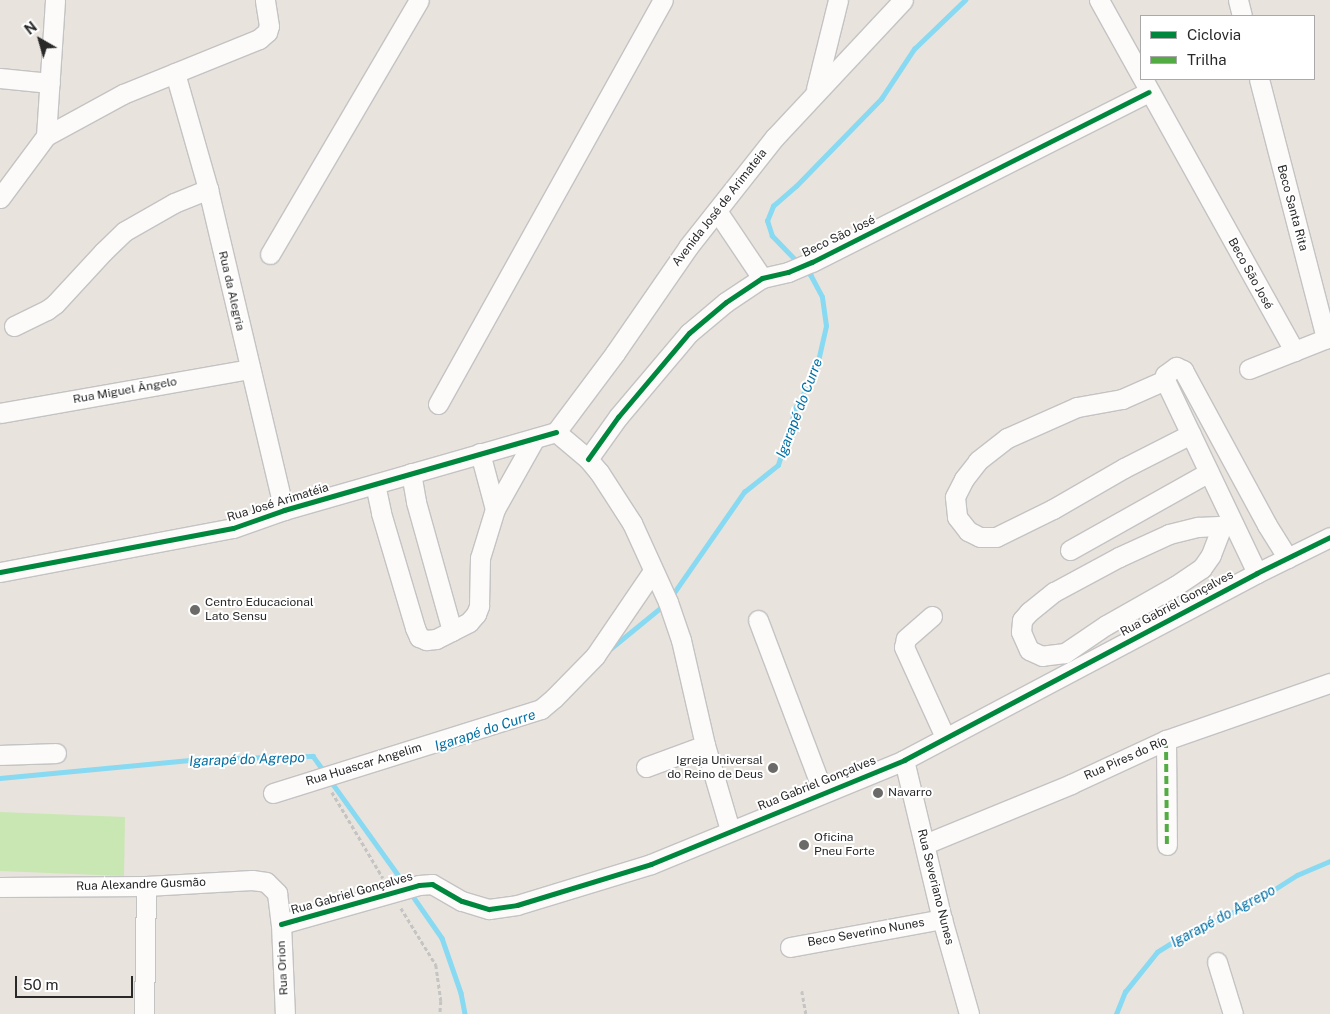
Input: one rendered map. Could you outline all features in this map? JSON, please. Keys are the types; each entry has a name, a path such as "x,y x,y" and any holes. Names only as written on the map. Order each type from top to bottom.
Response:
{"street":[{"path":"46,136 55,0"},
{"path":"0,198 46,136 123,94 258,39 267,32 270,22 264,0"},
{"path":"270,254 419,0"},
{"path":"438,404 664,0"},
{"name":"Avenida José de Arimateia","path":"556,432 688,247 776,137 816,91 903,0"},
{"name":"Beco São José","path":"1099,0 1140,77"},
{"path":"1238,0 1242,15"},
{"path":"816,91 839,1"},
{"name":"Rua da Alegria","path":"174,73 208,189 284,510"},
{"path":"0,78 50,83"},
{"name":"Beco São José","path":"1142,80 1294,351"},
{"name":"Beco Santa Rita","path":"1258,80 1328,337"},
{"name":"Beco São José","path":"588,459 618,417 689,333 726,302 762,278 788,272 812,262 1148,92"},
{"path":"14,326 47,310 55,304 102,252 125,231 174,204 208,189"},
{"path":"717,211 762,278"},
{"path":"1249,369 1328,337"},
{"path":"1257,573 1228,526 1209,472 1165,380 1165,375 1176,367 1183,370 1267,525 1288,558"},
{"name":"Rua Miguel Ângelo","path":"0,413 250,369"},
{"path":"1165,380 1122,399 1077,407 1007,438 978,461 964,479 955,497 957,518 968,531 980,537 996,537 1190,434"},
{"path":"556,432 588,459 599,472 632,523 654,571 681,640 705,745 730,830"},
{"name":"Rua José Arimatéia","path":"0,572 199,536 233,528 284,510 556,432"},
{"path":"375,484 381,513 419,637 426,640 436,639 469,622 476,614 479,606 480,558 495,509 535,438"},
{"path":"480,453 495,509"},
{"path":"1070,550 1209,472"},
{"path":"411,473 416,502 452,631"},
{"path":"1228,526 1202,568 1175,586 1106,625 1065,653 1042,656 1029,650 1021,632 1022,620 1054,592 1119,557 1169,534 1198,527 1228,526"},
{"name":"Rua Gabriel Gonçalves","path":"281,924 419,885 432,884 462,901 489,909 517,905 651,864 904,760 1257,573 1330,537"},
{"name":"Rua Huascar Angelim","path":"273,792 541,709 595,656 654,571"},
{"path":"932,616 906,639 904,647 945,737"},
{"path":"758,620 823,792"},
{"name":"Rua Pires do Río","path":"925,844 1071,784 1166,740 1330,683"},
{"path":"1166,740 1167,845"},
{"path":"646,767 705,745"},
{"path":"0,755 56,753"},
{"name":"Rua Severiano Nunes","path":"904,760 942,918 969,1014"},
{"name":"Rua Alexandre Gusmão","path":"0,886 146,886 252,880 266,882 277,892"},
{"path":"144,1014 146,886"},
{"name":"Rua Orion","path":"277,892 281,924 285,1014"},
{"name":"Beco Severino Nunes","path":"790,946 942,918"},
{"path":"1217,962 1232,1014"}],"path":[{"path":"802,991 806,1014"}],"green space":[{"path":"0,812 125,817 124,876 0,871"}],"waterway":[{"name":"Igarapé do Curre","path":"797,262 772,236 767,221 773,206 796,186 881,99 914,49 965,0"},
{"name":"Igarapé do Curre","path":"671,597 744,492 778,465 796,407 816,370 826,326 822,297 811,276 806,271"},
{"name":"Igarapé do Curre","path":"610,649 664,605"},
{"name":"Igarapé do Agrepo","path":"0,778 200,759 313,756 324,771"},
{"name":"Igarapé do Agrepo","path":"330,780 404,883"},
{"name":"Igarapé do Agrepo","path":"1116,1014 1125,992 1157,952 1188,933 1253,903 1297,875 1330,861"},
{"name":"Igarapé do Agrepo","path":"410,892 442,938 461,993 465,1014"}],"marked path":[{"path":"1166,740 1167,845"}],"cycle path":[{"path":"588,459 618,417 689,333 726,302 762,278 788,272 812,262 1148,92"},
{"path":"0,572 233,528 284,510 556,432"},
{"path":"281,924 419,885 432,884 462,901 489,909 517,905 651,864 904,760 1257,573 1330,537"}],"place":[{"name":"Centro Educacional Lato Sensu","path":"195,610"},
{"name":"Igreja Universal do Reino de Deus","path":"773,768"},
{"name":"Navarro","path":"878,793"},
{"name":"Oficina Pneu Forte","path":"804,845"}]}
